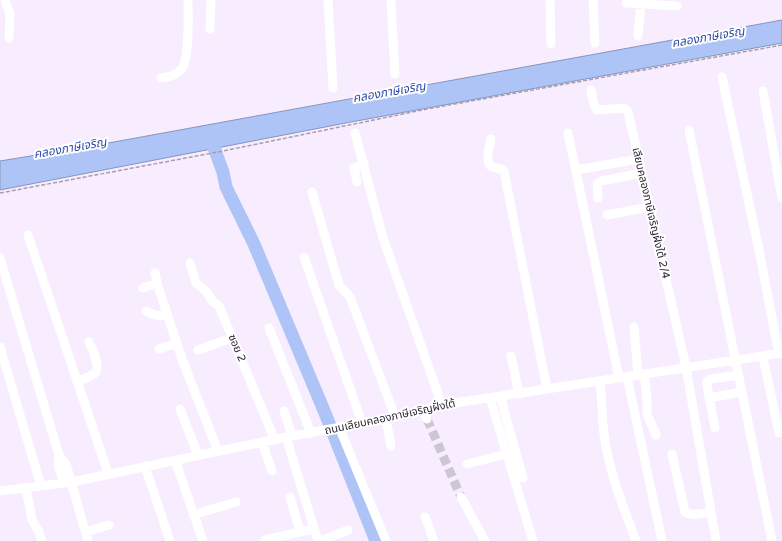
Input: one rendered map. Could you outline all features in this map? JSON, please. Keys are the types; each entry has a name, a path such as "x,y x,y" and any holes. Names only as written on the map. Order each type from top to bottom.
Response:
{"street":[{"path":"5,0 10,14 9,38"},
{"path":"161,78 170,77 182,69 187,51 188,0"},
{"path":"210,0 210,29"},
{"path":"328,0 333,88"},
{"path":"391,0 395,74"},
{"path":"550,0 551,44"},
{"path":"593,0 595,43"},
{"path":"627,0 626,4 677,6"},
{"path":"638,36 641,4"},
{"path":"0,17 10,14"},
{"path":"722,77 781,354"},
{"name":"เลียบคลองภาษีเจริญฝั่งใต้ 2/4","path":"591,90 594,105 597,110 624,108 628,112 686,367 716,541"},
{"path":"763,91 782,198"},
{"path":"689,130 772,541"},
{"path":"356,133 383,238 442,405"},
{"path":"568,133 623,378 662,541"},
{"path":"491,139 488,151 489,164 504,171 547,389"},
{"path":"576,170 633,160"},
{"path":"357,182 354,168 364,164"},
{"path":"598,198 597,184 601,181 642,173"},
{"path":"312,192 339,285 350,297 395,416"},
{"path":"607,214 650,207"},
{"path":"28,235 108,474"},
{"path":"304,257 362,423"},
{"path":"0,258 59,455 58,465 68,482 88,541"},
{"name":"ซอย 2","path":"190,264 196,283 207,292 212,301 219,306 275,440"},
{"path":"155,273 177,343 218,451"},
{"path":"143,288 157,283"},
{"path":"146,311 154,315 162,316 167,314"},
{"path":"634,327 641,375 648,398 647,414 656,435"},
{"path":"269,328 311,433"},
{"path":"198,350 232,338"},
{"path":"77,382 94,374 96,371 97,364 89,342"},
{"path":"159,349 177,343"},
{"path":"0,347 40,486"},
{"name":"ถนนเลียบคลองภาษีเจริญฝั่งใต้","path":"0,491 68,482 262,442 386,419 442,405 600,382 686,367 781,354"},
{"path":"511,356 519,394"},
{"path":"763,357 780,433"},
{"path":"715,428 707,386 708,381 711,379 738,375"},
{"path":"600,382 604,434 608,455 615,484 636,541"},
{"path":"710,398 741,392"},
{"path":"501,397 524,478"},
{"path":"490,398 533,541"},
{"path":"180,409 198,455"},
{"path":"422,409 427,419"},
{"path":"284,411 289,437 318,541"},
{"path":"386,419 391,446"},
{"path":"335,428 386,541"},
{"path":"262,442 272,471"},
{"path":"467,464 506,454"},
{"path":"672,454 685,512 695,515 710,512"},
{"path":"175,460 203,541"},
{"path":"146,466 170,541"},
{"path":"26,488 32,520 42,541"},
{"path":"461,496 485,541"},
{"path":"290,497 300,532"},
{"path":"193,515 236,502"},
{"path":"425,517 434,541"},
{"path":"86,532 109,525"},
{"path":"265,540 314,529"},
{"path":"321,541 348,530"}],"path":[{"path":"0,193 223,151 427,109 782,45"}],"water":[{"name":"คลองภาษีเจริญ","path":"782,20 782,43 351,122 0,190 0,161 92,146"}],"waterway":[{"path":"210,137 223,172 226,187 254,244 325,413 376,541"}],"tunnel":[{"path":"427,419 461,497"}]}
